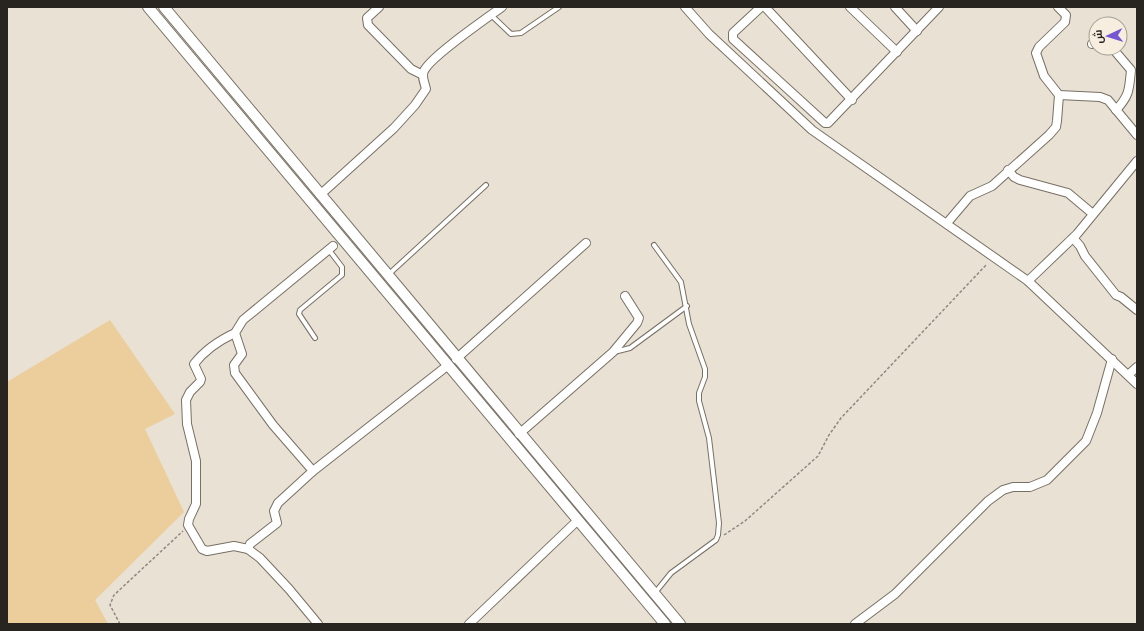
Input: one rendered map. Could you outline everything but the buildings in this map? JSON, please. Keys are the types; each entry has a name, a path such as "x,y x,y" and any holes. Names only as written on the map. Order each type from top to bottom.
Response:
{"street":[{"path":"148,7 664,624"},
{"path":"164,7 519,434 680,624"},
{"path":"379,7 367,18 368,25 411,69 423,75"},
{"path":"486,7 491,14"},
{"path":"320,195 394,128 415,105 426,89 423,75 424,70 441,53 502,7"},
{"path":"685,7 709,34 812,130 1028,281 1137,384"},
{"path":"761,7 733,32 733,39 825,123 831,122 939,7"},
{"path":"765,7 852,100"},
{"path":"850,7 896,52"},
{"path":"895,7 917,31"},
{"path":"947,223 970,196 992,186 1056,127 1059,114 1059,95 1044,76 1036,53 1039,47 1065,22 1066,15 1058,7"},
{"path":"1116,110 1126,98 1130,88 1131,70 1119,56"},
{"path":"1059,95 1100,96 1108,100 1137,135"},
{"path":"1028,281 1073,238 1137,161"},
{"path":"1008,170 1014,177 1020,180 1068,194 1093,214"},
{"path":"1073,238 1080,246 1084,256 1116,295 1121,297 1137,310"},
{"path":"456,358 586,243"},
{"path":"318,624 289,589 260,558 248,549 234,546 207,551 202,549 188,525 189,519 196,504 196,461 187,424 186,400 190,392 201,379 194,364 198,358 226,337 235,333 243,320 331,248"},
{"path":"519,434 613,352 637,323 639,318 625,296"},
{"path":"235,333 242,354 234,365 235,373 273,424 313,471"},
{"path":"855,624 895,594 988,501 1003,490 1013,487 1030,487 1047,480 1086,442 1097,413 1112,359"},
{"path":"248,549 250,544 277,523 274,510 278,503 313,471 447,366"},
{"path":"1128,375 1137,367"},
{"path":"469,624 577,521"}],"lane":[{"path":"491,14 511,34 521,33 559,7"},
{"path":"387,276 486,185"},
{"path":"654,245 678,275 687,306 689,324 705,369 705,377 699,393 699,401 708,438 719,522 716,540 671,573 654,594"},
{"path":"315,338 299,314 300,310 342,275 342,267 331,248"},
{"path":"613,352 630,348 687,306"}],"path":[{"path":"718,535 723,535 745,522 818,456 829,435 842,418 994,257"},
{"path":"120,624 110,605 114,595 188,525"}],"shaded area":[{"path":"110,320 175,414 145,429 184,512 95,600 108,624 7,624 7,382"}]}
